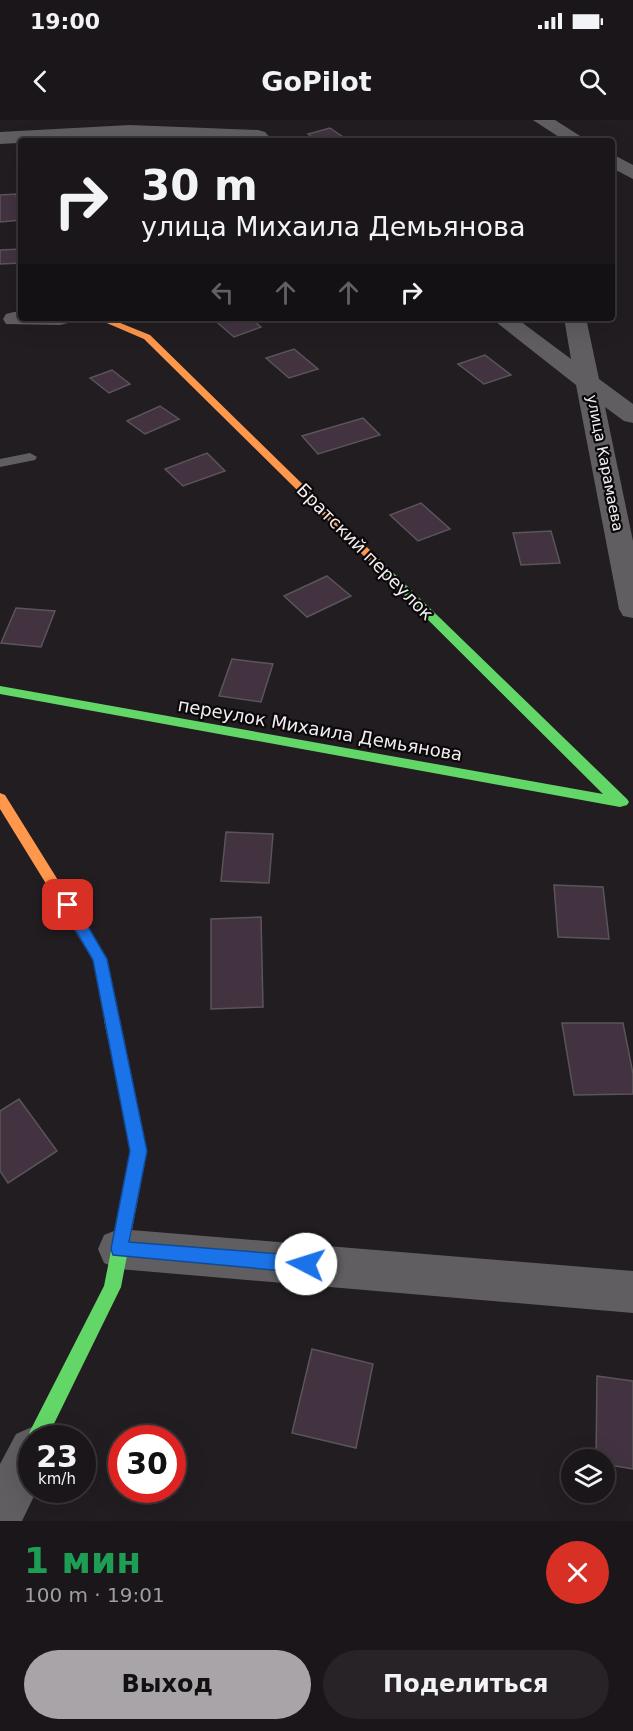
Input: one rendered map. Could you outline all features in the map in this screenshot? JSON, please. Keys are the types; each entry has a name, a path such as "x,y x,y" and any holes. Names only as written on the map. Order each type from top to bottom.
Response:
{"street":[{"path":"534,120 537,138"},
{"path":"542,120 574,138"},
{"path":"0,138 130,131 258,136 260,138"},
{"path":"615,162 633,173"},
{"path":"14,320 18,320"},
{"name":"Братский переулок","path":"107,321 147,337 626,803"},
{"path":"506,321 633,416"},
{"name":"улица Карамаева","path":"576,321 633,609"},
{"name":"переулок Михаила Демьянова","path":"0,690 626,803"},
{"path":"0,798 47,870 100,959 139,1151 112,1287 43,1425"},
{"path":"119,1249 633,1292"},
{"path":"0,1514 18,1478"}],"lane":[{"path":"0,463 30,457"}],"building":[{"path":"330,128 345,138 314,138 308,134"},
{"path":"16,194 18,220 0,222 0,195"},
{"path":"18,249 18,263 0,264 0,250"},
{"path":"215,321 254,321 261,327 234,337"},
{"path":"294,349 318,369 289,378 266,358"},
{"path":"485,355 511,375 484,384 458,364"},
{"path":"112,370 130,384 109,393 90,378"},
{"path":"160,406 179,419 145,434 127,421"},
{"path":"363,418 380,435 318,454 302,436"},
{"path":"207,453 225,471 183,486 165,469"},
{"path":"421,503 450,529 418,541 390,515"},
{"path":"551,531 560,563 521,565 513,533"},
{"path":"327,576 351,596 307,617 284,596"},
{"path":"16,608 55,611 41,647 1,643"},
{"path":"232,659 273,664 261,702 219,696"},
{"path":"226,832 273,834 269,883 221,881"},
{"path":"554,885 603,887 609,939 558,937"},
{"path":"261,917 263,1007 211,1009 211,919"},
{"path":"562,1023 623,1023 633,1074 633,1094 574,1095"},
{"path":"19,1099 57,1151 8,1183 0,1171 0,1111"},
{"path":"312,1349 373,1364 356,1448 292,1433"},
{"path":"597,1376 633,1381 633,1469 615,1466 615,1449 596,1449"}],"traffic: fast":[{"path":"373,559 620,802"},
{"path":"0,690 622,802"},
{"path":"43,1425 112,1287 139,1151 112,1020"}],"traffic: slow":[{"path":"107,321 147,337 373,559"},
{"path":"0,798 100,959 112,1020"}],"route":[{"path":"68,905 100,959 139,1151 119,1249 306,1264"}]}
